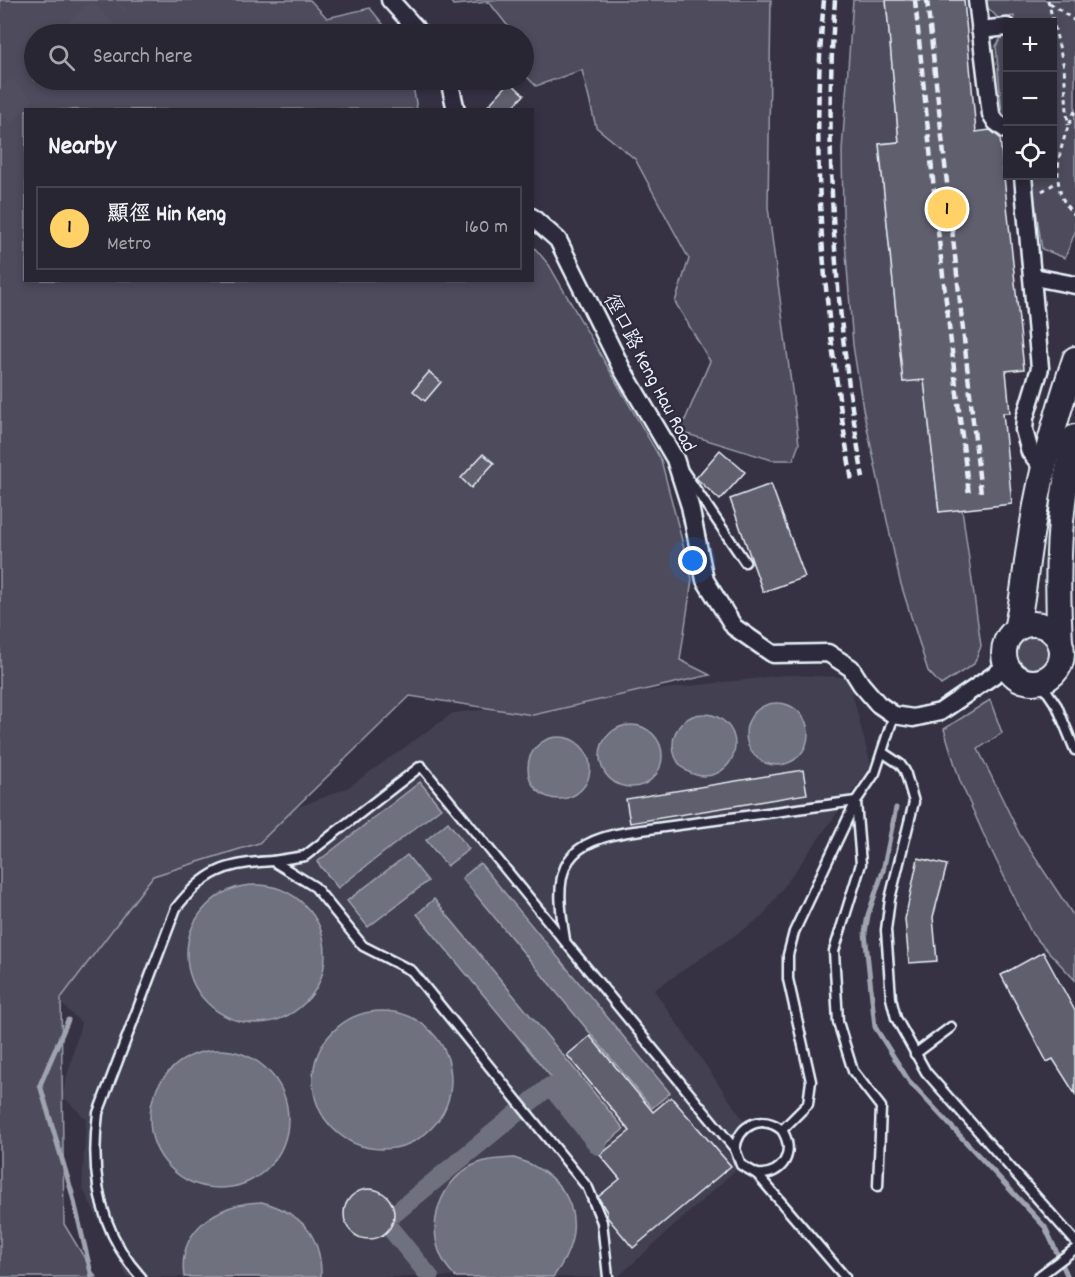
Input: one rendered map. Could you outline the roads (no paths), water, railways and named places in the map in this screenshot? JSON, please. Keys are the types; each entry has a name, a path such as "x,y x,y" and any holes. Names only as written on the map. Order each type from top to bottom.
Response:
{"street":[{"path":"390,0 412,24"},
{"path":"977,0 991,114 1003,127"},
{"path":"980,30 1003,27"},
{"path":"451,90 456,108"},
{"path":"1024,180 1034,277 1040,368 1025,418 1024,430 1030,452 1058,487"},
{"name":"徑口路 Keng Hau Road","path":"534,219 558,240 622,369 672,454 690,506 705,580 734,627 773,654 828,653 851,668 878,704 894,715"},
{"path":"1034,277 1075,285"},
{"path":"1060,642 1048,627 1035,624 1016,629 1008,637 1004,648 1007,666 1021,679 1040,681 1050,677 1061,662 1055,419 1075,359"},
{"path":"1016,629 1024,597 1031,531 1058,487 1074,447"},
{"path":"894,715 913,718 940,712 1007,666"}],"lane":[{"path":"672,454 746,562"},
{"path":"1040,681 1057,706 1075,750"},
{"path":"782,1130 808,1104 811,1081 788,979 788,955 794,932 856,801 875,774 894,715"},
{"path":"882,752 900,764 905,771 914,802 890,899 886,930 891,998 896,1018 926,1072 1075,1241"},
{"path":"141,1277 126,1260 106,1217 96,1181 93,1149 98,1113 176,908 195,884 221,869 248,862 305,856 421,766 735,1149 741,1165 757,1174 845,1277"},
{"path":"565,940 559,902 560,878 570,857 588,843 607,835 627,831 856,801"},
{"path":"856,801 861,864 834,951 838,1022 853,1071 881,1107 878,1186"},
{"path":"273,861 315,887 363,946 412,971 588,1188 602,1222 608,1277"},
{"path":"915,1053 951,1027"},
{"path":"735,1149 739,1134 750,1124 769,1123 782,1130 788,1147 784,1163 773,1173 757,1174"},
{"path":"1042,1275 1072,1251"}],"water":[{"path":"777,703 794,708 799,712 803,717 808,734 803,751 799,756 794,760 777,765 760,760 755,756 751,751 746,734 751,717 755,712 760,708"},
{"path":"704,714 721,719 726,723 730,728 735,745 730,762 726,767 721,771 704,776 687,771 682,767 678,762 673,745 678,728 682,723 687,719"},
{"path":"631,725 648,730 653,734 657,739 662,756 657,773 653,778 648,782 631,787 614,782 609,778 605,773 600,756 605,739 609,734 614,730"},
{"path":"559,737 576,742 581,746 585,751 590,768 585,785 581,790 576,794 559,799 542,794 537,790 533,785 528,768 533,751 537,746 542,742"},
{"path":"420,782 441,808 338,888 317,862"},
{"path":"448,822 469,849 447,866 426,840"},
{"path":"407,855 428,881 368,927 347,901"},
{"path":"480,863 670,1093 652,1108 462,878"},
{"path":"256,885 282,890 305,905 320,928 325,954 320,980 305,1003 282,1018 256,1023 230,1018 207,1003 192,980 187,954 192,928 207,905 230,890"},
{"path":"434,899 624,1129 606,1144 417,914"},
{"path":"382,1011 408,1016 431,1031 446,1054 451,1080 446,1106 431,1129 408,1144 382,1149 356,1144 333,1129 318,1106 313,1080 318,1054 333,1031 356,1016"},
{"path":"219,1050 245,1055 268,1070 283,1093 288,1119 283,1145 268,1168 245,1183 219,1188 193,1183 170,1168 155,1145 150,1119 155,1093 170,1070 193,1055"},
{"path":"514,1158 534,1166 563,1190 570,1206 573,1222 572,1240 565,1258 553,1277 456,1277 439,1250 436,1220 439,1205 456,1178 468,1168 490,1160"},
{"path":"262,1202 288,1212 306,1228 318,1249 321,1277 184,1277 187,1245 205,1222 231,1207"}],"waterway":[{"path":"896,808 883,871 868,915 865,933 875,1027 909,1081 1045,1227 1068,1277"},
{"path":"68,1020 40,1085 72,1193 92,1277"},
{"path":"394,1214 550,1086 598,1146"},
{"path":"390,1228 430,1277"}],"tunnel":[{"path":"90,24 116,0"},
{"path":"0,112 24,87"}],"railway":[{"path":"824,0 818,121 822,242 834,362 852,481"},
{"path":"835,0 831,120 834,240 846,359 863,478"},
{"path":"915,0 940,250 969,495"},
{"path":"927,0 981,494"}],"place":[{"name":"顯徑 Hin Keng","path":"947,209"}]}
